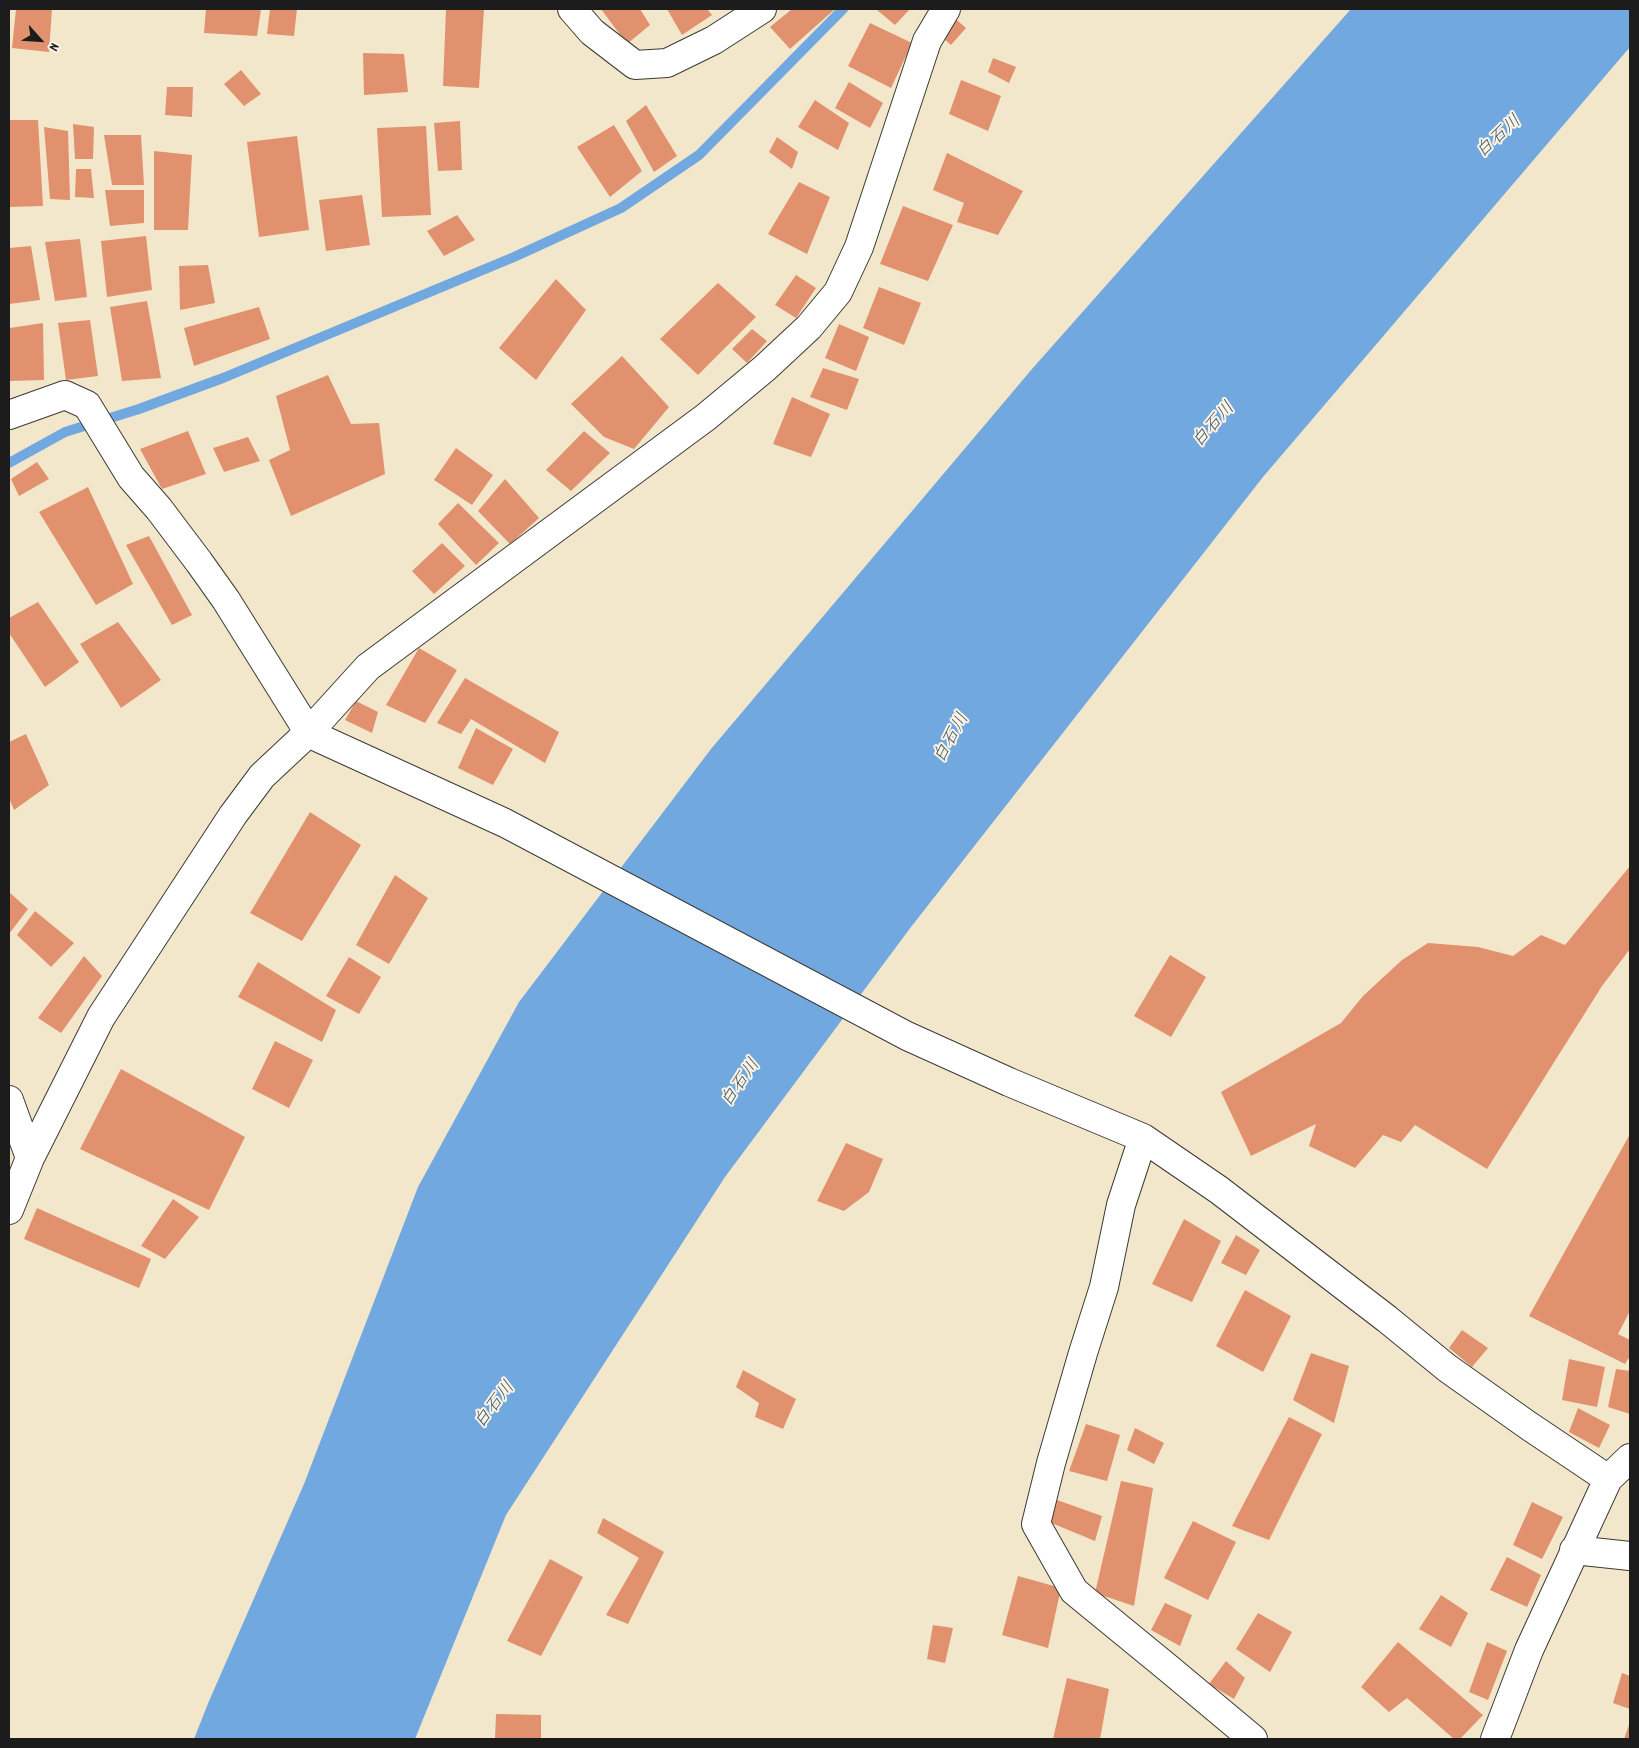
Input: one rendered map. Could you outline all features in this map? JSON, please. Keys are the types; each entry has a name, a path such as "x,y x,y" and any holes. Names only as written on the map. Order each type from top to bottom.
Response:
{"street":[{"path":"572,9 592,32 635,65 667,63 714,40 762,9"},
{"path":"9,1210 30,1158 101,1017 233,815 262,776 308,734 368,667 706,418 765,368 808,327 838,292 859,247 927,41 946,9"},
{"path":"9,415 65,396 87,405 131,477 165,517 226,600 308,734 505,823 907,1036 1009,1082 1143,1138 1219,1190 1387,1319 1447,1368 1608,1479"},
{"path":"9,1100 30,1158"},
{"path":"1143,1138 1121,1205 1104,1287 1051,1463 1036,1524 1074,1591 1253,1739"},
{"path":"1496,1739 1528,1650 1574,1550 1608,1479 1630,1458"},
{"path":"1574,1550 1630,1556"}],"water":[{"name":"白石川","path":"1351,9 1630,9 1630,47 1263,477 911,927 725,1177 506,1515 415,1739 194,1739 304,1484 418,1187 519,1002 711,749 1032,369"}],"building":[{"path":"16,9 52,9 49,52 12,48"},
{"path":"206,9 261,9 257,36 204,33"},
{"path":"270,9 297,9 294,36 267,34"},
{"path":"446,9 484,9 479,88 443,86"},
{"path":"601,9 640,9 650,25 627,44"},
{"path":"667,9 707,9 712,15 682,35"},
{"path":"792,9 835,9 790,49 770,27"},
{"path":"878,9 910,9 895,25"},
{"path":"951,15 966,28 951,45 938,34"},
{"path":"870,23 912,43 891,88 848,66"},
{"path":"363,53 404,54 408,92 364,95"},
{"path":"993,58 1016,67 1009,83 988,72"},
{"path":"241,70 261,94 244,106 224,84"},
{"path":"961,80 1001,96 988,131 949,114"},
{"path":"849,82 883,103 870,128 835,108"},
{"path":"167,87 193,87 192,117 165,115"},
{"path":"815,100 849,123 838,150 798,127"},
{"path":"646,105 677,156 654,172 626,121"},
{"path":"9,120 38,120 43,206 9,207"},
{"path":"460,121 462,170 438,171 434,123"},
{"path":"73,124 94,127 93,159 75,159"},
{"path":"614,125 642,171 610,197 577,147"},
{"path":"426,126 431,215 382,217 377,128"},
{"path":"44,127 68,131 70,200 50,199"},
{"path":"104,135 141,135 144,185 112,185"},
{"path":"297,136 309,230 259,237 247,142"},
{"path":"777,137 798,152 792,169 769,152"},
{"path":"154,151 192,155 188,230 154,230"},
{"path":"947,153 1023,191 998,235 957,222 964,203 933,190"},
{"path":"76,169 91,169 94,198 75,197"},
{"path":"799,182 830,197 807,254 768,234"},
{"path":"105,190 144,190 144,223 110,226"},
{"path":"362,195 370,245 326,251 319,200"},
{"path":"903,206 953,225 928,281 880,264"},
{"path":"457,215 475,240 444,256 427,231"},
{"path":"146,236 152,290 107,297 101,241"},
{"path":"80,239 87,297 55,301 45,242"},
{"path":"31,246 40,300 9,304 9,248"},
{"path":"208,265 215,303 180,310 179,266"},
{"path":"796,275 816,288 796,318 775,305"},
{"path":"556,279 586,310 536,380 499,348"},
{"path":"718,283 756,317 698,375 660,339"},
{"path":"879,287 921,303 904,345 863,328"},
{"path":"147,301 161,378 122,381 110,307"},
{"path":"259,307 270,339 194,366 184,328"},
{"path":"90,320 98,376 66,380 58,323"},
{"path":"43,323 44,380 10,381 10,328"},
{"path":"839,324 869,337 856,371 825,358"},
{"path":"752,329 767,341 747,363 732,349"},
{"path":"622,356 669,407 634,449 604,437 571,404"},
{"path":"823,368 859,379 847,410 810,397"},
{"path":"328,375 351,424 379,423 385,474 291,516 269,460 290,450 276,396"},
{"path":"792,397 830,414 811,457 773,444"},
{"path":"188,431 206,474 162,489 140,449"},
{"path":"584,431 610,453 571,491 546,470"},
{"path":"248,437 260,461 224,472 213,448"},
{"path":"456,448 493,475 472,505 434,480"},
{"path":"37,462 49,479 19,496 11,479"},
{"path":"505,479 539,518 510,544 478,511"},
{"path":"88,487 133,584 96,605 39,512"},
{"path":"458,503 499,543 476,565 438,524"},
{"path":"149,536 192,615 172,625 126,545"},
{"path":"442,543 465,566 434,594 412,571"},
{"path":"38,602 79,662 45,687 9,633 9,618"},
{"path":"118,622 161,680 121,708 80,644"},
{"path":"419,648 457,670 425,723 386,705"},
{"path":"465,678 559,732 545,763 471,719 461,734 437,723"},
{"path":"356,701 378,712 372,733 345,720"},
{"path":"476,728 513,749 493,785 458,768"},
{"path":"26,734 49,785 14,810 9,798 9,742"},
{"path":"310,812 361,845 302,941 250,913"},
{"path":"1630,866 1630,949 1602,986 1487,1169 1415,1125 1401,1142 1383,1135 1355,1168 1309,1146 1316,1124 1251,1156 1221,1092 1341,1023 1363,996 1402,960 1428,943 1478,947 1513,956 1541,935 1565,945"},
{"path":"395,875 428,898 389,964 356,945"},
{"path":"9,892 28,909 9,934"},
{"path":"35,911 74,943 51,967 17,935"},
{"path":"1170,955 1206,977 1171,1037 1134,1016"},
{"path":"84,956 102,976 61,1033 38,1018"},
{"path":"349,957 381,977 359,1014 326,996"},
{"path":"258,962 336,1010 322,1042 238,997"},
{"path":"275,1041 313,1060 289,1108 252,1089"},
{"path":"121,1069 245,1137 209,1210 80,1149"},
{"path":"1630,1134 1630,1311 1618,1334 1630,1340 1630,1356 1625,1364 1529,1316"},
{"path":"846,1143 883,1159 869,1192 844,1211 817,1201"},
{"path":"173,1199 199,1217 165,1259 141,1246"},
{"path":"37,1208 151,1259 139,1288 24,1239"},
{"path":"1184,1219 1221,1241 1192,1302 1152,1284"},
{"path":"1236,1235 1260,1250 1246,1275 1221,1263"},
{"path":"1245,1290 1291,1316 1263,1372 1216,1346"},
{"path":"1462,1330 1488,1348 1472,1367 1449,1348"},
{"path":"1311,1353 1349,1366 1334,1423 1293,1400"},
{"path":"1569,1359 1605,1367 1597,1407 1562,1400"},
{"path":"1616,1369 1630,1371 1630,1414 1608,1407"},
{"path":"743,1370 796,1399 783,1429 755,1417 759,1403 736,1387"},
{"path":"1578,1408 1610,1425 1599,1448 1569,1432"},
{"path":"1289,1417 1322,1434 1269,1540 1232,1526"},
{"path":"1086,1424 1120,1435 1107,1481 1069,1471"},
{"path":"1135,1428 1164,1443 1154,1464 1127,1450"},
{"path":"1121,1481 1153,1488 1134,1606 1095,1593"},
{"path":"1057,1500 1102,1516 1095,1541 1049,1522"},
{"path":"1532,1502 1563,1517 1542,1559 1513,1545"},
{"path":"603,1518 664,1552 628,1624 606,1615 639,1558 597,1533"},
{"path":"1193,1521 1236,1542 1208,1600 1164,1578"},
{"path":"1507,1557 1541,1575 1527,1607 1490,1590"},
{"path":"550,1559 583,1577 541,1656 507,1641"},
{"path":"1018,1576 1061,1588 1048,1648 1002,1635"},
{"path":"1441,1595 1468,1613 1451,1647 1419,1629"},
{"path":"1165,1603 1192,1615 1180,1646 1151,1630"},
{"path":"1258,1613 1292,1632 1270,1672 1236,1649"},
{"path":"933,1625 953,1628 945,1663 927,1659"},
{"path":"1398,1642 1483,1715 1460,1739 1454,1739 1407,1698 1389,1712 1361,1687"},
{"path":"1487,1642 1507,1651 1488,1700 1469,1692"},
{"path":"1226,1661 1245,1678 1234,1699 1209,1684"},
{"path":"1622,1673 1630,1676 1630,1709 1613,1703"},
{"path":"1067,1678 1109,1689 1100,1739 1053,1739"},
{"path":"496,1714 541,1715 541,1739 495,1739"},
{"path":"1630,1722 1630,1739 1624,1739"}],"waterway":[{"path":"9,463 65,432 139,409 223,378 514,257 621,208 699,155 843,9"}]}
